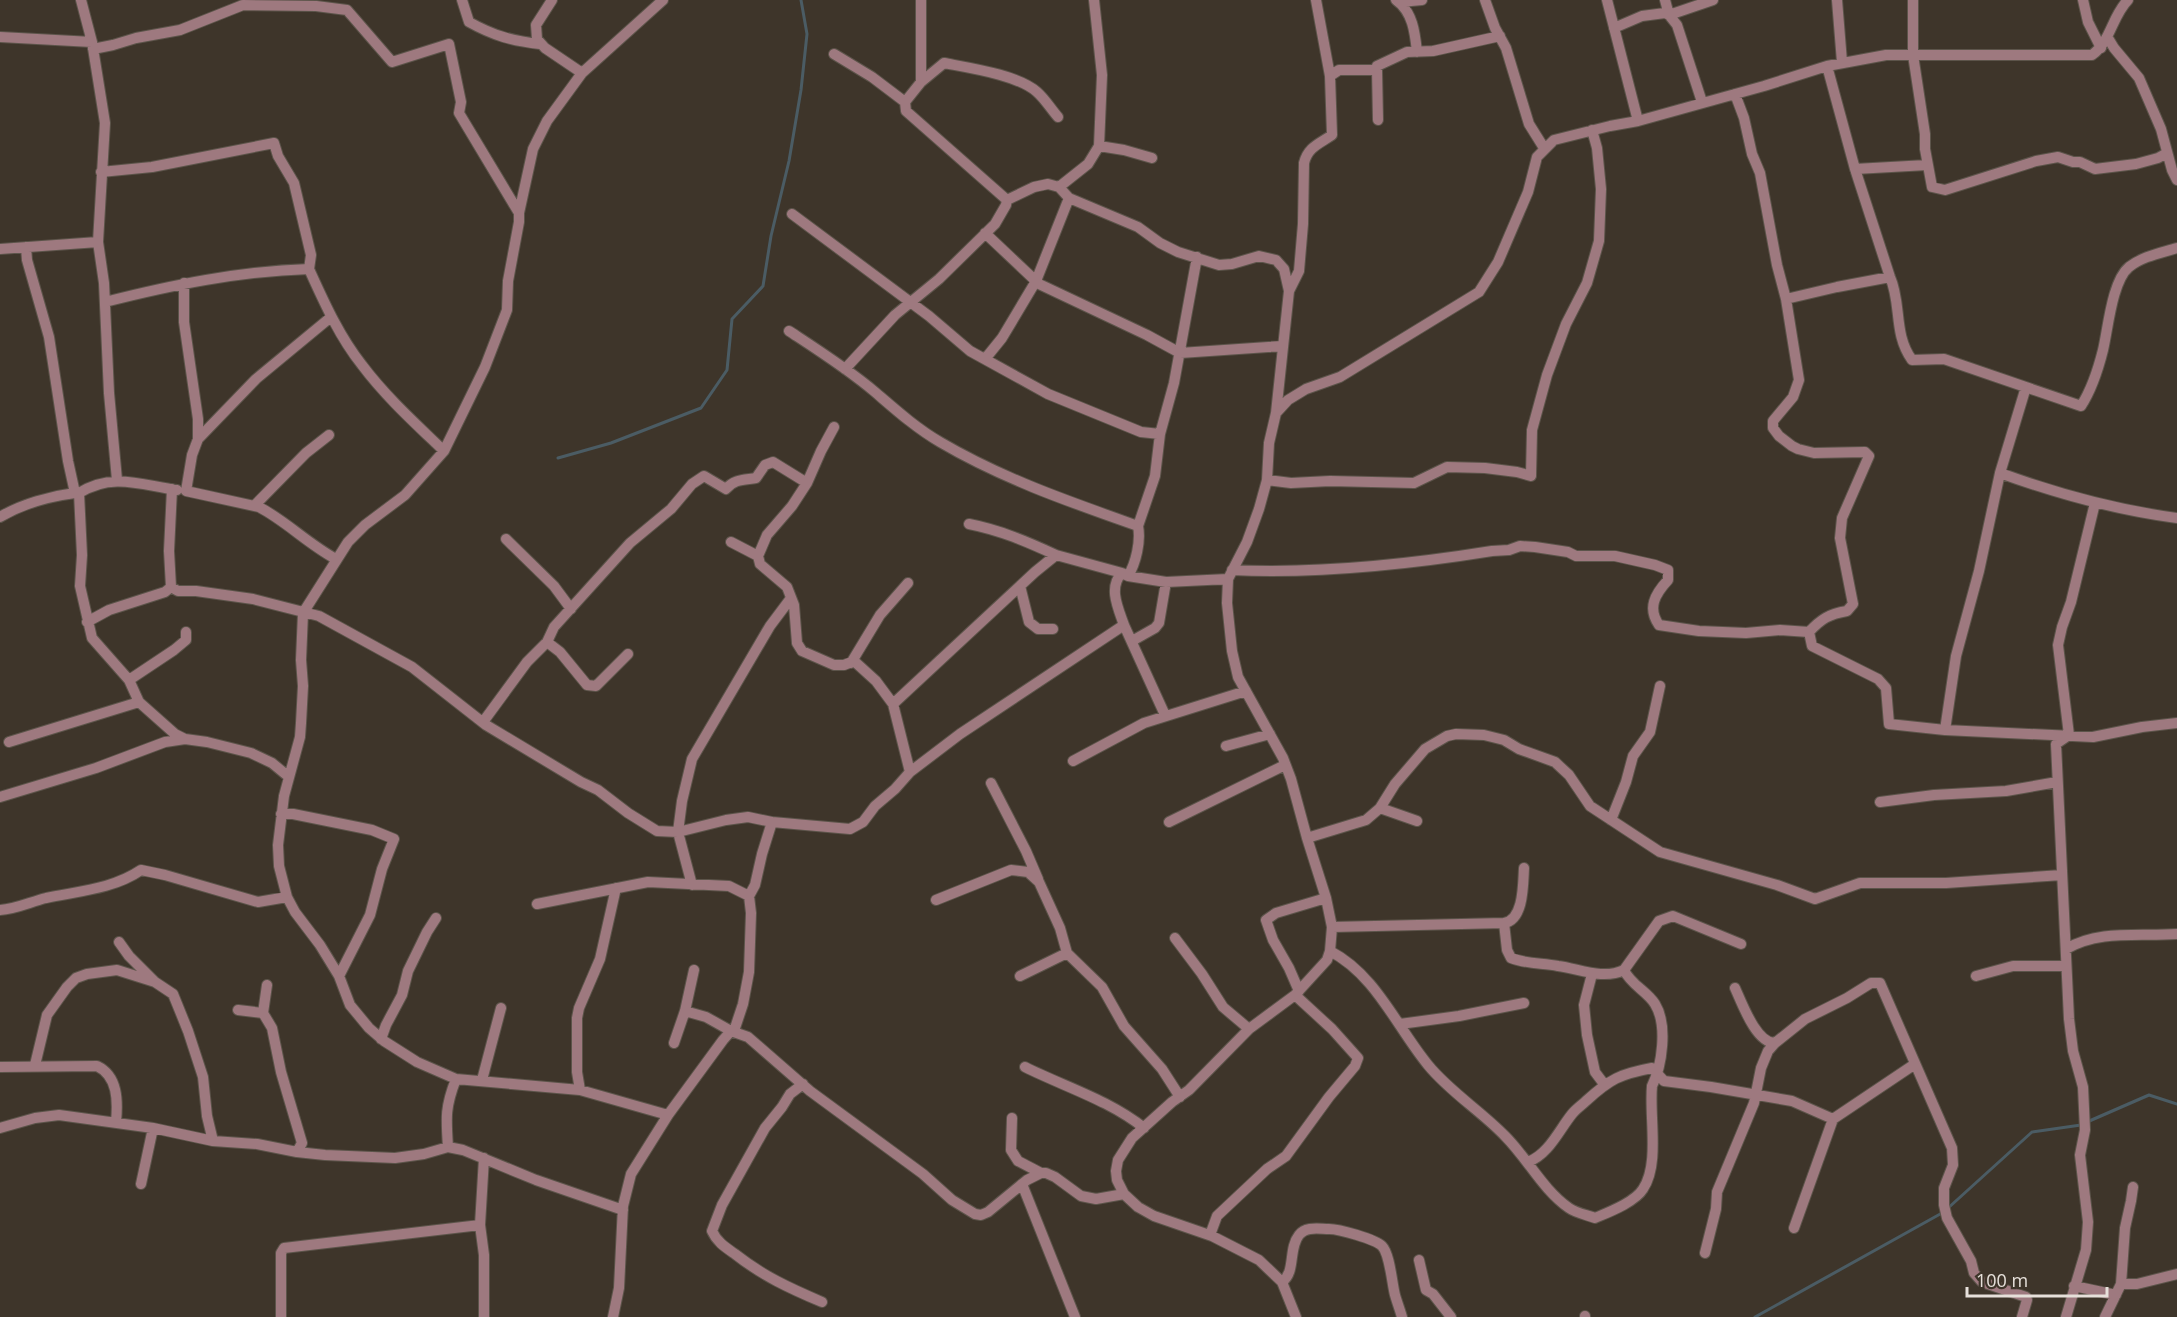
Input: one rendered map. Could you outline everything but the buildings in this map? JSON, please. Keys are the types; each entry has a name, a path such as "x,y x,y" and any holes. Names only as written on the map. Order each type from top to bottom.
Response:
{"street":[{"path":"81,0 92,46 105,123 98,242 105,302 109,393 117,480"},
{"path":"462,0 469,22 490,34 514,41 540,44"},
{"path":"552,0 536,25 537,39 540,44 582,73"},
{"path":"663,0 582,73 547,121 533,149 519,213 518,232 508,281 507,310 485,367 444,451 405,495 356,533 336,559 303,614 300,737 281,814 278,845 279,866 287,897 295,912 321,945 339,976 350,1005 359,1019 381,1039 417,1062 456,1079 580,1090 668,1115"},
{"path":"921,0 921,82"},
{"path":"1059,187 1088,164 1099,146 1102,75 1094,0"},
{"path":"1296,1317 1282,1282 1259,1260 1210,1235 1154,1216 1138,1207 1124,1194 1117,1180 1116,1171 1118,1160 1132,1138 1180,1097 1249,1029 1297,993 1327,960 1330,951 1332,927 1326,898 1285,765 1238,677 1232,651 1227,603 1230,575 1247,542 1266,480 1269,443 1276,413 1289,291 1299,271 1306,154 1311,148 1332,135 1330,76 1316,0"},
{"path":"1398,1 1422,0"},
{"path":"1485,0 1506,48 1529,124 1544,148"},
{"path":"1607,0 1638,121"},
{"path":"1665,0 1669,15 1677,25 1702,102"},
{"path":"1614,28 1642,16 1665,13 1669,15 1713,0"},
{"path":"1837,0 1842,62"},
{"path":"1912,0 1913,55 1932,187 1945,190 2036,161 2058,158 2080,162 2095,169 2143,162 2167,153"},
{"path":"2083,0 2088,22 2101,48"},
{"path":"1276,413 1288,400 1306,389 1340,377 1479,292 1498,262 1528,192 1537,157 1554,140 1638,121 1842,62 1886,55 2092,55 2108,38 2123,5 2128,0"},
{"path":"1398,1 1406,9 1413,25 1417,52"},
{"path":"0,37 92,46 113,45 136,38 180,30 243,5 299,3 347,10 392,62 449,44 461,102 459,113 519,213"},
{"path":"1378,120 1377,66 1407,52 1434,51 1500,36"},
{"path":"2108,38 2139,78 2161,129 2177,180"},
{"path":"834,54 872,77 905,102"},
{"path":"1007,200 913,118 906,111 905,102 921,82 944,63 985,70 1014,80 1036,91 1058,117"},
{"path":"1827,66 1855,169 1896,290 1898,324 1907,353 1912,360 1944,359 2081,406 2088,396 2096,375 2112,308 2124,272 2128,267 2142,260 2177,248"},
{"path":"1330,76 1339,70 1377,70"},
{"path":"1735,94 1744,118 1752,154 1760,173 1777,265 1786,299 1799,380 1793,397 1773,421 1775,432 1792,446 1806,451 1814,453 1864,452 1869,456 1842,518 1840,538 1852,604 1847,611 1830,614 1820,620 1809,632"},
{"path":"1266,480 1291,483 1330,481 1414,483 1447,467 1496,470 1531,476 1532,430 1547,375 1566,324 1587,283 1599,241 1601,189 1597,148 1592,130"},
{"path":"101,172 152,166 274,143 278,156 294,183 311,255 309,269 331,317 361,364 390,398 444,451"},
{"path":"1099,146 1152,158"},
{"path":"1855,169 1928,165"},
{"path":"1007,200 1034,187 1048,184 1059,187 1069,198 1138,227 1160,243 1178,252 1219,265 1232,264 1259,256 1276,260 1284,268 1289,291"},
{"path":"985,359 1002,338 1036,281 1069,198"},
{"path":"845,369 895,315 939,279 995,224 1007,200"},
{"path":"792,214 970,351 1048,394 1141,432 1160,434"},
{"path":"985,233 1036,281 1180,353 1282,346"},
{"path":"0,249 98,242"},
{"path":"26,247 27,260 49,337 68,461 77,493 82,555 80,586 92,638 129,680 139,702 175,734 185,739"},
{"path":"1165,715 1124,625 1114,595 1116,579 1133,568 1140,534 1138,526 1155,476 1160,434 1174,383 1197,257"},
{"path":"105,302 184,283 287,269 309,269"},
{"path":"1786,299 1890,277"},
{"path":"184,283 184,322 198,419 198,439 192,455 186,491"},
{"path":"198,439 256,379 331,317"},
{"path":"789,330 845,369 902,416 939,442 1002,475 1138,526"},
{"path":"1945,730 1956,656 1980,571 2000,473 2026,387"},
{"path":"834,427 820,451 807,483 792,506 767,535 758,556 760,564 787,587 795,612 801,651 834,665 854,661 876,681 893,704 910,772"},
{"path":"254,506 306,453 329,435"},
{"path":"483,722 526,662 547,642 554,627 630,543 671,509 692,484 704,476 726,489 730,483 738,480 756,478 765,465 773,462 807,483"},
{"path":"2000,473 2095,503 2144,514 2177,518"},
{"path":"0,517 25,505 59,495 77,493 92,485 117,480 186,491 254,506 269,512 315,548 336,559"},
{"path":"171,587 169,551 172,489"},
{"path":"2068,735 2058,645 2095,503"},
{"path":"969,524 1020,538 1056,555 1125,574 1166,582 1230,575 1368,567 1509,550 1520,546 1568,552 1576,556 1615,556 1668,570 1668,580 1659,590 1653,606 1654,617 1659,625 1699,631 1809,632"},
{"path":"506,539 554,586 571,609"},
{"path":"731,542 758,556"},
{"path":"893,704 1056,555"},
{"path":"1132,641 1155,628 1159,623 1166,582"},
{"path":"851,663 880,615 908,583"},
{"path":"1020,586 1029,622 1038,629 1053,628"},
{"path":"87,622 109,610 165,592 171,587"},
{"path":"171,587 178,591 196,591 254,599 291,608 303,614 319,616 412,667 498,733 598,790 643,823 657,831 678,832 726,819 748,817 772,822 850,829 863,822 875,806 910,772 989,714 1124,625"},
{"path":"692,885 678,832 682,801 692,759 770,627 791,598"},
{"path":"129,680 174,650 186,639 186,632"},
{"path":"1809,632 1812,646 1878,679 1886,688 1889,724 1945,730 2093,737 2142,727 2177,723"},
{"path":"547,642 560,652 587,686 596,686 628,654"},
{"path":"1611,820 1626,782 1633,756 1650,732 1660,686"},
{"path":"1073,761 1144,723 1246,691"},
{"path":"9,742 139,702"},
{"path":"1226,746 1270,734"},
{"path":"1307,838 1366,819 1380,808 1395,784 1425,748 1447,736 1466,734 1484,735 1504,740 1519,749 1555,762 1569,775 1590,806 1660,852 1688,861 1704,863 1815,898 1860,883 1946,884 2062,876"},
{"path":"2066,1317 2086,1250 2088,1222 2080,1155 2084,1126 2083,1087 2073,1051 2066,966 2057,782 2056,744 2068,735"},
{"path":"0,797 96,768 165,742 185,739 251,753 272,764 289,777"},
{"path":"1169,822 1285,765"},
{"path":"1880,802 1934,795 2006,791 2057,782"},
{"path":"991,783 1026,850 1060,928 1067,953 1102,987 1124,1026 1162,1069 1180,1097"},
{"path":"1380,808 1417,821"},
{"path":"281,814 293,814 372,830 394,839 382,869 370,915 339,976"},
{"path":"613,1317 619,1288 623,1210 631,1174 668,1115 735,1032 749,972 749,896 755,885 772,822"},
{"path":"1332,927 1510,922 1517,915 1524,868"},
{"path":"0,910 13,909 42,899 96,889 126,880 141,870 258,902 287,897"},
{"path":"936,900 1011,870 1028,872 1039,882"},
{"path":"537,904 648,882 729,886 749,896"},
{"path":"580,1090 577,1072 577,1018 600,959 616,888"},
{"path":"1210,1235 1217,1216 1267,1169 1286,1156 1355,1066 1358,1058 1297,993 1266,920 1276,913 1326,898"},
{"path":"1504,923 1507,950 1511,958 1520,962 1555,965 1592,974 1616,974 1624,970 1638,953 1652,929 1664,918 1673,916 1741,944"},
{"path":"381,1039 402,995 408,971 426,932 436,918"},
{"path":"2066,949 2079,942 2110,935 2177,934"},
{"path":"1175,938 1223,1007 1249,1029"},
{"path":"119,942 129,956 149,973 155,982"},
{"path":"1330,951 1342,957 1364,976 1427,1064 1451,1090 1506,1136 1542,1181 1570,1209 1595,1218 1620,1208 1643,1190 1651,1170 1652,1086 1658,1074 1663,1048 1659,1013 1652,1000 1632,983 1624,970"},
{"path":"1020,976 1067,953"},
{"path":"1976,976 2013,966 2066,966"},
{"path":"35,1065 47,1015 76,978 87,974 117,970 155,982 173,994 188,1031 202,1077 213,1141"},
{"path":"674,1044 685,1011 694,970"},
{"path":"1592,974 1584,1005 1587,1035 1595,1072 1604,1084"},
{"path":"1705,1253 1716,1209 1717,1192 1756,1096 1761,1068 1768,1051 1804,1019 1847,998 1871,983 1880,983 1952,1148 1953,1165 1944,1188 1947,1218 1971,1261 1974,1273 1982,1282 2026,1297 2022,1317"},
{"path":"267,984 263,1013 272,1028 281,1072 302,1143 297,1152"},
{"path":"1735,988 1761,1037 1768,1043 1775,1043"},
{"path":"1400,1024 1459,1016 1524,1003"},
{"path":"482,1080 501,1008"},
{"path":"238,1010 263,1013"},
{"path":"685,1011 706,1017 748,1037 803,1084 923,1174 952,1200 975,1214 981,1215 988,1212 1022,1184 1041,1173"},
{"path":"1794,1228 1833,1119 1915,1064"},
{"path":"0,1067 35,1065 103,1068 114,1084 116,1122"},
{"path":"1025,1067 1111,1105 1144,1128"},
{"path":"1528,1161 1536,1159 1560,1134 1573,1113 1604,1084 1620,1075 1652,1068 1665,1081 1792,1101 1833,1119"},
{"path":"448,1147 445,1113 456,1079"},
{"path":"803,1084 790,1094 765,1128 722,1205 712,1231 720,1244 763,1275 776,1283 822,1302"},
{"path":"0,1128 35,1118 59,1115 153,1128 213,1141 256,1144 297,1152 395,1158 424,1154 448,1147 463,1150 536,1180 623,1210"},
{"path":"1012,1118 1011,1150 1018,1161 1041,1173 1046,1173 1081,1196 1096,1200 1124,1194"},
{"path":"141,1184 153,1128"},
{"path":"484,1158 480,1225 484,1255 484,1317"},
{"path":"1022,1184 1075,1317"},
{"path":"2105,1317 2121,1284 2125,1228 2133,1187"},
{"path":"281,1317 281,1252 285,1248 394,1237 480,1225"},
{"path":"1282,1282 1289,1274 1295,1243 1303,1231 1310,1228 1336,1229 1382,1246 1402,1317"},
{"path":"1419,1260 1426,1290 1433,1294 1450,1317"},
{"path":"2121,1284 2137,1284 2177,1274"},
{"path":"2074,1286 2116,1295"}],"waterway":[{"path":"558,458 611,443 701,408 727,370 732,319 763,286 771,236 789,161 801,90 807,34 801,0"},
{"path":"2087,1122 2149,1095 2177,1104"},
{"path":"1947,1209 2032,1132 2081,1125"},
{"path":"1755,1317 1942,1213"}]}
